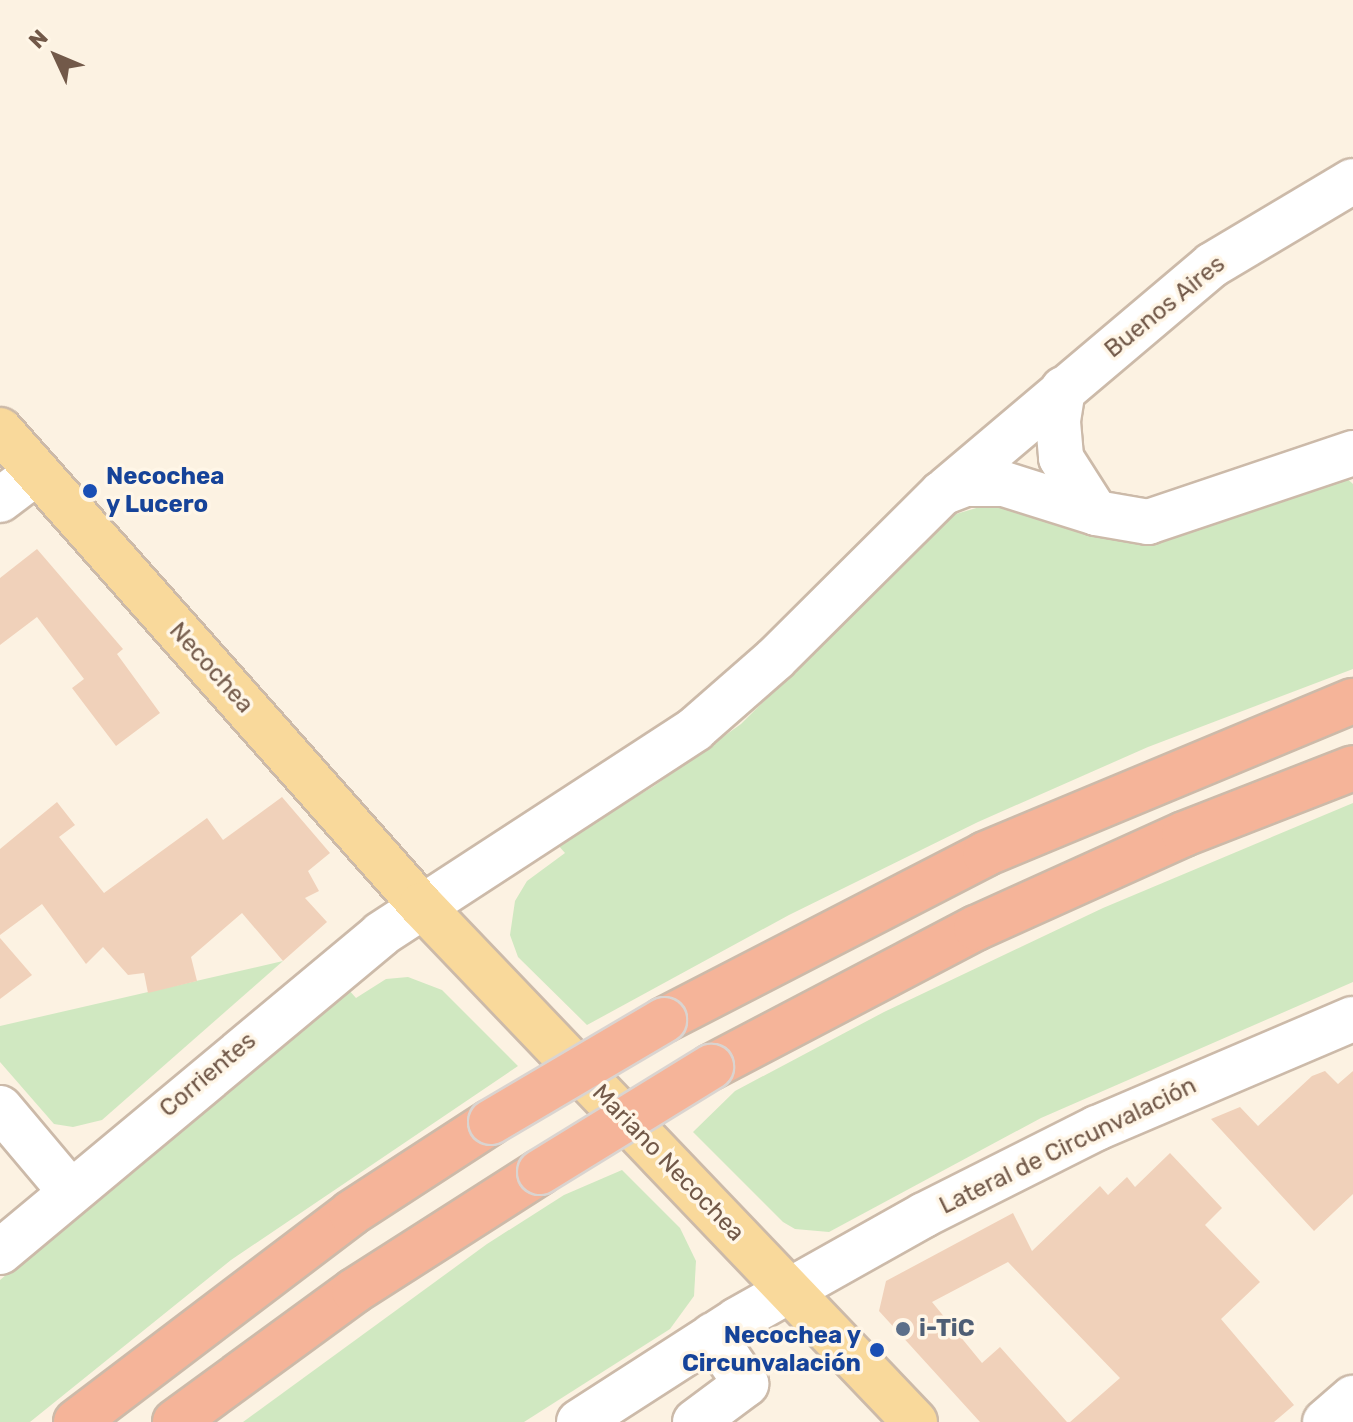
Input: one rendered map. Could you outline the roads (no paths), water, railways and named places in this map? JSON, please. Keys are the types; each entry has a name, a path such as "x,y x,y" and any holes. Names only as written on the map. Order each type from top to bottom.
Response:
{"highway":[{"path":"76,1422 351,1213 491,1122 664,1020 985,854 1353,701"},
{"path":"175,1422 354,1291 711,1067 990,922 1184,834 1353,768"}],"main road":[{"name":"Necochea","path":"0,430 421,905"},
{"name":"Mariano Necochea","path":"421,905 915,1422"}],"street":[{"name":"Buenos Aires","path":"942,493 1212,265 1353,181"},
{"path":"1063,389 1058,422 1061,458 1096,513"},
{"path":"942,493 965,484 1004,484 1096,513 1148,522 1165,519 1353,453"},
{"path":"0,500 37,472"},
{"name":"Corrientes","path":"0,1252 334,970 421,905 695,729 775,659 942,493"},
{"name":"Lateral de Circunvalación","path":"579,1422 790,1289 1097,1128 1353,1019"},
{"path":"3,1113 70,1191"},
{"path":"695,1422 746,1384 713,1335"},
{"path":"1325,1422 1353,1398"}],"place":[{"name":"Necochea y Lucero","path":"90,491"},
{"name":"i-TiC","path":"903,1329"},
{"name":"Necochea y Circunvalación","path":"877,1350"}]}
